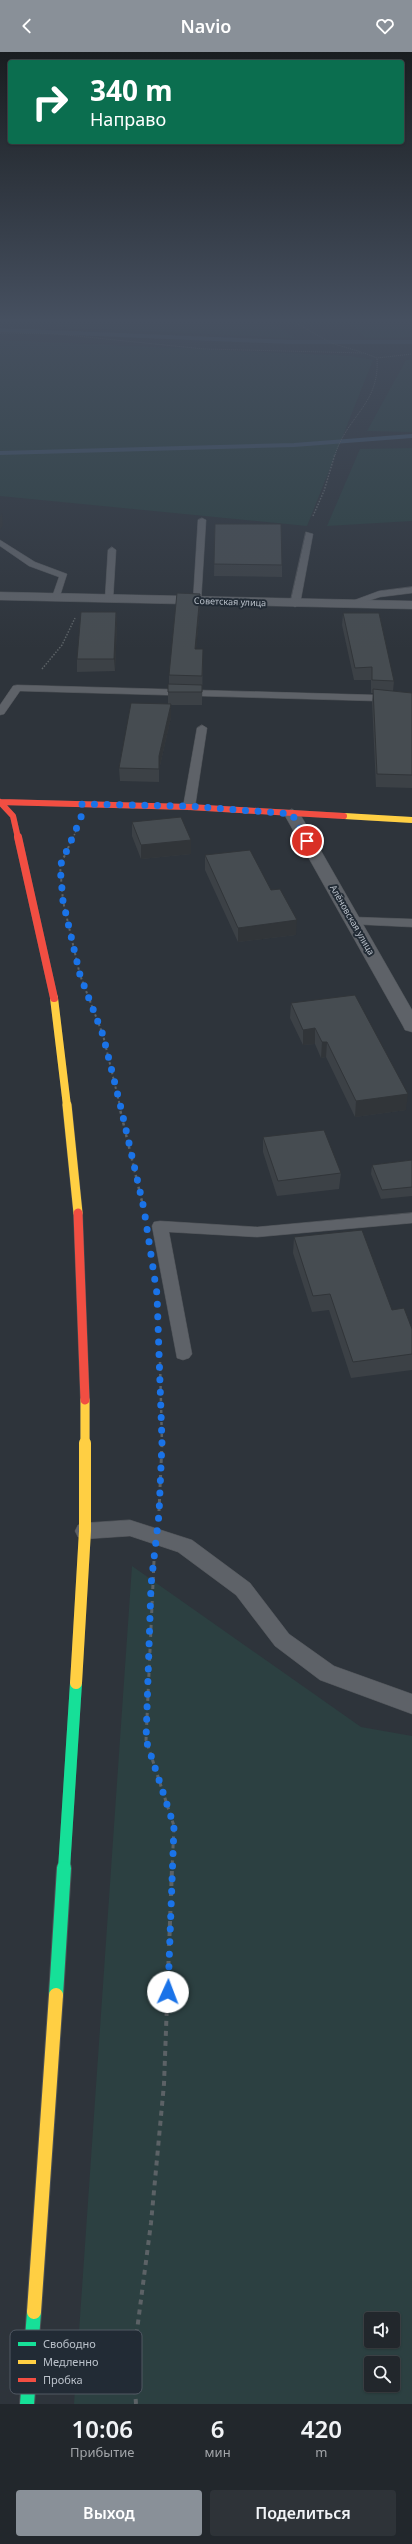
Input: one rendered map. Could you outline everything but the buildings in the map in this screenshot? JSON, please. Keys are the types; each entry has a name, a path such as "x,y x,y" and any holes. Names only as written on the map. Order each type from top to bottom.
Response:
{"street":[{"name":"Советская улица","path":"0,596 295,604 412,605"},
{"path":"0,802 189,806 292,814 412,820"},
{"path":"0,802 13,816 44,947 56,1014 76,1177 85,1388 85,1531 66,1861 32,2330"},
{"name":"Алёновская улица","path":"292,814 412,1026"},
{"path":"27,2404 28,2394"}],"lane":[{"path":"197,601 202,520"},
{"path":"295,604 309,534"},
{"path":"0,542 32,564 64,576 56,598"},
{"path":"109,599 112,550"},
{"path":"349,604 379,594 412,590"},
{"path":"0,712 17,688 412,699"},
{"path":"189,806 202,728"},
{"path":"353,921 412,923"},
{"path":"183,1354 160,1226 257,1232 412,1218"},
{"path":"85,1531 130,1528 185,1546 243,1589 282,1640 327,1673 412,1704"}],"path":[{"path":"309,534 310,521 324,491 338,445 348,430"},
{"path":"17,688 37,676 62,644 72,627 82,598"},
{"path":"82,804 81,818 60,866 63,901 80,975 103,1035 145,1217"},
{"path":"137,2330 151,2223 164,2084 174,1826 146,1740 151,1585 156,1537 162,1442 160,1356"},
{"path":"135,2394 136,2404"}],"green space":[{"path":"0,430 345,430 307,526 0,496"},
{"path":"368,430 412,430 412,432 367,431"},
{"path":"412,448 412,521 327,526 360,449"},
{"path":"132,1566 361,1727 412,1736 412,2404 74,2404 75,2394 142,2394 142,2330 79,2330"}],"waterway":[{"path":"0,453 294,445 412,436"}],"traffic: fast":[{"path":"56,1995 76,1683"},
{"path":"33,2330 34,2312"},
{"path":"27,2404 28,2394"}],"traffic: slow":[{"path":"344,816 412,820"},
{"path":"54,998 76,1177 78,1213"},
{"path":"76,1683 85,1531 85,1400"},
{"path":"34,2312 56,1995"}],"traffic: jam":[{"path":"0,802 13,816 54,998"},
{"path":"0,802 189,807 344,816"},
{"path":"78,1213 85,1400"}],"route":[{"path":"168,1992 174,1826 146,1740 151,1585 159,1514 162,1442 157,1294 144,1209 103,1035 80,975 63,901 60,866 81,818 82,804 189,806 292,814 307,841"}]}
